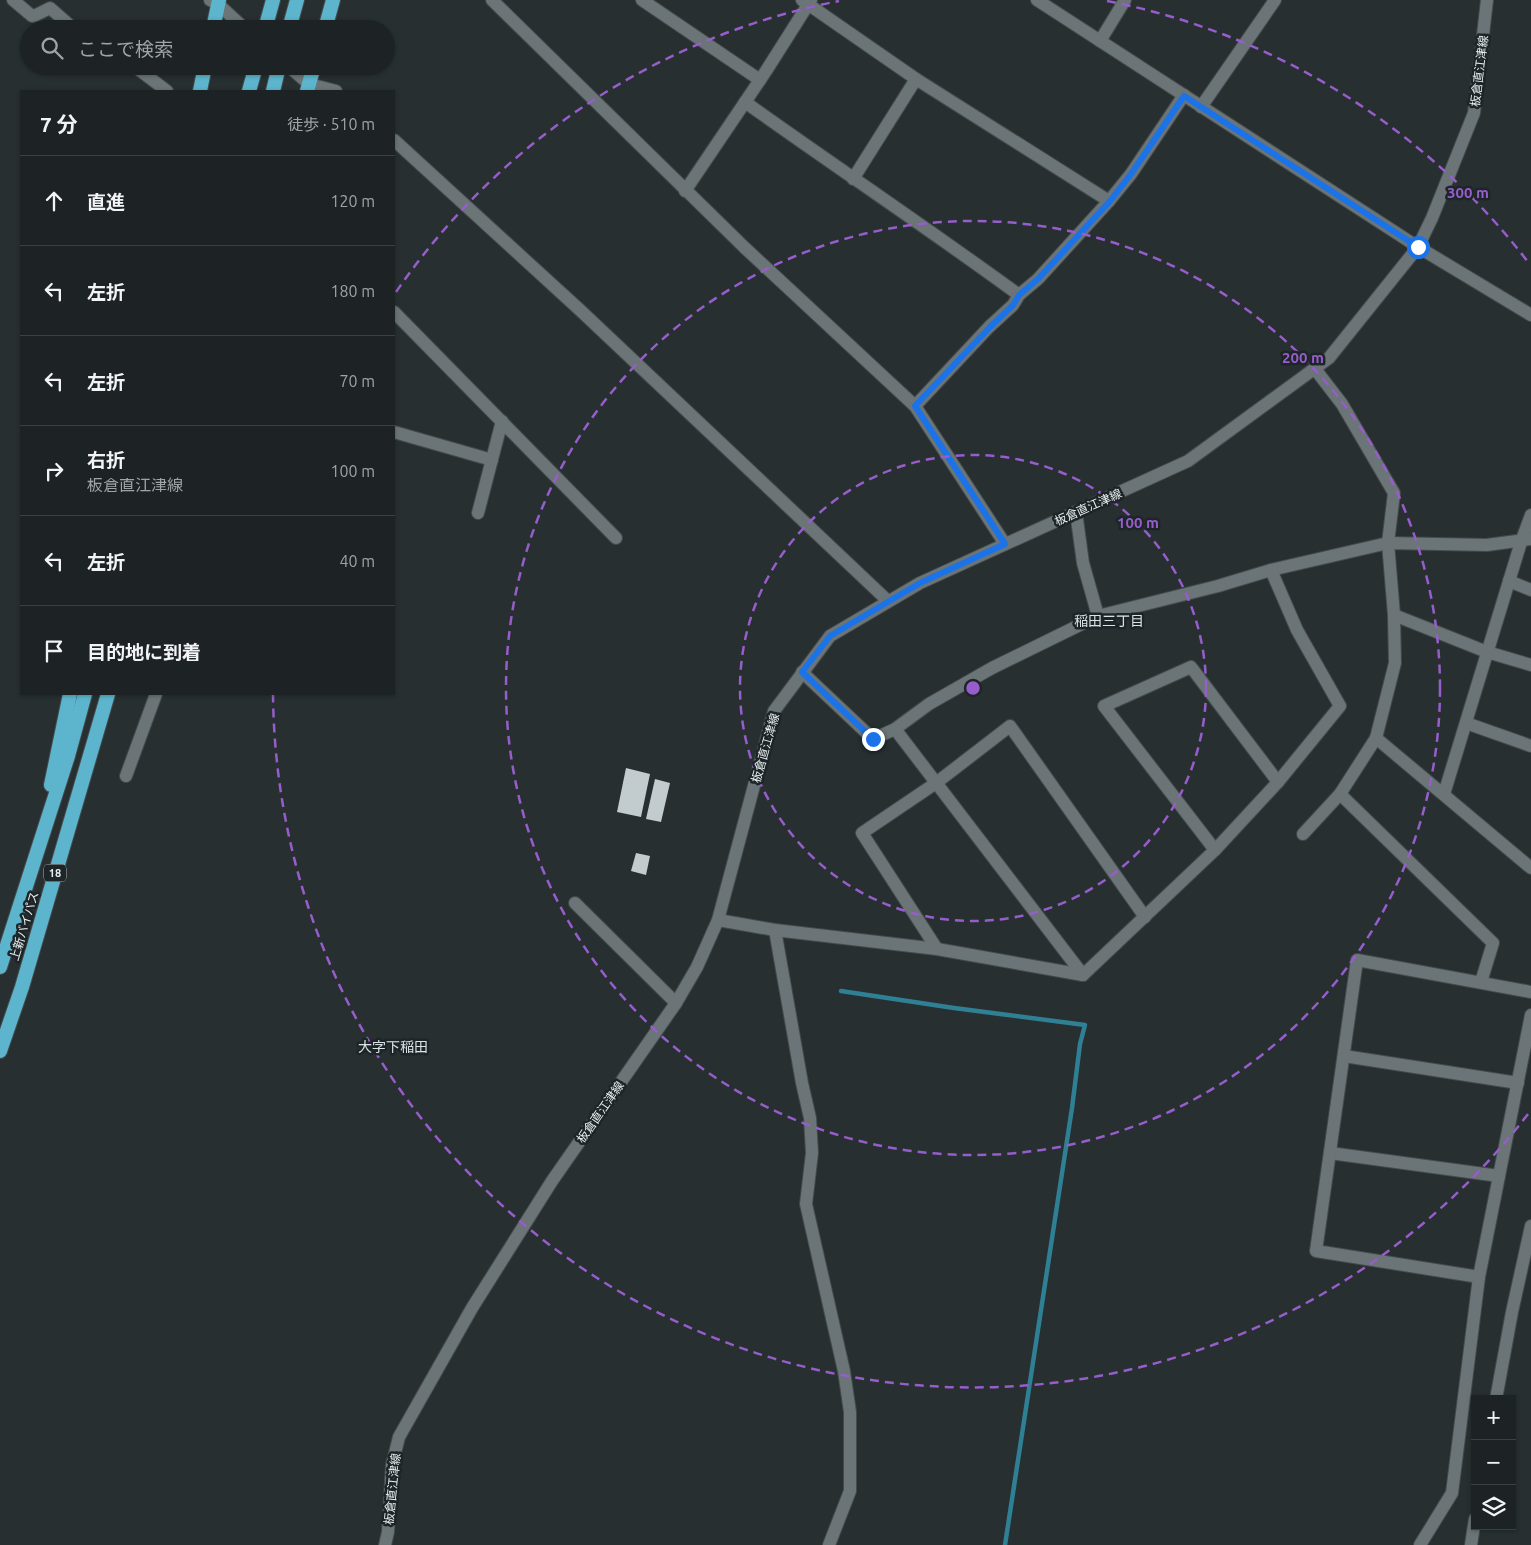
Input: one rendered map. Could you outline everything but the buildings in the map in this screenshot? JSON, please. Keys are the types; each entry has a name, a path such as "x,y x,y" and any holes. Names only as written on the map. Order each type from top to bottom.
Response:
{"highway":[{"path":"268,20 273,0"},
{"path":"291,20 297,0"},
{"path":"327,20 333,0"},
{"path":"214,20 216,1"},
{"path":"200,90 203,75"},
{"path":"249,90 253,75"},
{"path":"273,90 277,75"},
{"path":"308,88 312,75"},
{"name":"18","path":"39,849 70,695"},
{"name":"上新バイパス","path":"0,967 68,756 85,695"},
{"name":"上新バイパス","path":"0,1051 22,987 108,695"}],"street":[{"path":"13,0 32,16 50,8 64,20"},
{"path":"492,0 685,191 915,406 1005,544"},
{"path":"642,0 760,80"},
{"path":"1037,0 1418,247 1531,315"},
{"path":"1100,41 1125,0"},
{"path":"1201,107 1275,0"},
{"name":"板倉直江津線","path":"385,1545 388,1532 392,1465 399,1437 472,1308 552,1181 676,1003 697,967 718,920 774,711 830,636 920,583 1188,461 1329,358 1418,247 1432,218 1474,113 1487,0"},
{"path":"216,1 236,20"},
{"path":"685,191 760,80 807,1 916,79 1110,201"},
{"path":"146,75 166,90"},
{"path":"296,75 308,88 327,90"},
{"path":"853,179 916,79"},
{"path":"915,406 1013,305 1019,295 1038,279 1110,201 1131,174 1184,96"},
{"path":"745,102 1019,295"},
{"path":"395,141 588,317 888,601"},
{"path":"395,313 616,538"},
{"path":"1303,834 1340,794 1376,738 1394,663 1394,615 1388,543 1394,493 1342,404 1315,369"},
{"path":"478,513 502,421"},
{"path":"395,432 492,460"},
{"path":"1076,512 1083,564 1098,616"},
{"path":"1444,794 1509,581 1526,540 1531,515"},
{"path":"802,672 873,739 895,729 929,704 1001,664 1098,616 1218,586 1271,570 1388,543 1487,545 1526,540"},
{"path":"1083,975 1215,850 1278,782 1340,706 1297,630 1271,570"},
{"path":"1509,581 1531,590"},
{"path":"1394,615 1487,652 1531,665"},
{"path":"1215,850 1104,706 1191,667 1278,782"},
{"path":"126,776 156,695"},
{"path":"1466,723 1531,746"},
{"path":"937,949 862,833 936,783 1010,726 1145,917"},
{"path":"895,729 1083,975"},
{"path":"1376,738 1531,868"},
{"path":"1340,794 1493,943 1481,982"},
{"path":"575,903 676,1003"},
{"path":"718,920 776,930 937,949 1083,975"},
{"path":"776,930 802,1083 810,1118 812,1153 806,1204 844,1371 850,1412 850,1491 829,1545"},
{"path":"1480,1277 1316,1251 1357,960 1531,992"},
{"path":"1420,1545 1452,1493 1480,1277 1531,1015"},
{"path":"1344,1056 1518,1083"},
{"path":"1330,1153 1499,1176"},
{"path":"1497,1395 1512,1312 1531,1226"},
{"path":"1471,1545 1473,1530"}],"waterway":[{"path":"841,991 1085,1025 1080,1044 1072,1108 1005,1545"}],"district":[{"name":"稲田三丁目","path":"1109,621"},
{"name":"大字下稲田","path":"393,1047"}],"route":[{"path":"873,739 802,672 830,636 920,583 1005,544 915,406 1013,305 1019,295 1038,279 1110,201 1131,174 1184,96 1418,247"}]}
